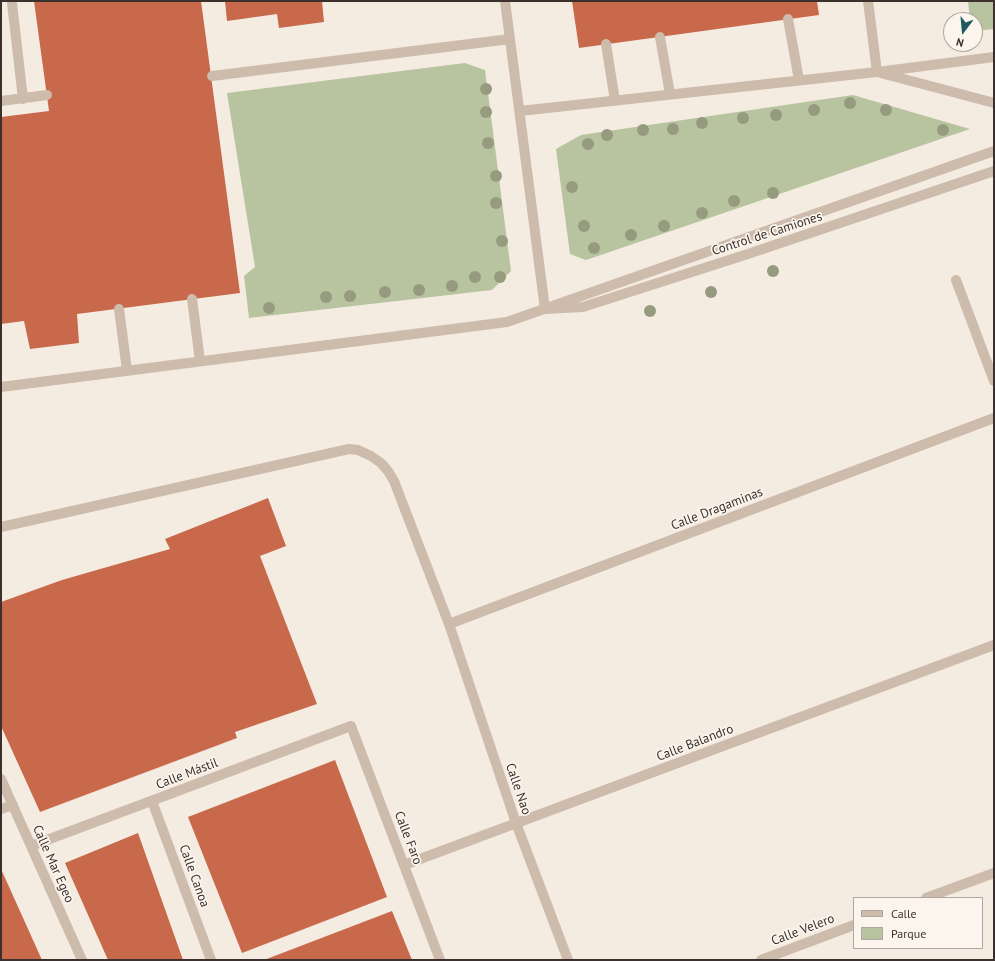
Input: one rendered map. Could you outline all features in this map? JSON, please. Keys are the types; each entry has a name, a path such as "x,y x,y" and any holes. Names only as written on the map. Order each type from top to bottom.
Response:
{"street":[{"path":"505,1 545,309"},
{"path":"868,1 877,72"},
{"path":"12,3 23,99"},
{"path":"788,19 799,80"},
{"path":"660,37 670,94"},
{"path":"212,76 510,39"},
{"path":"606,44 615,101"},
{"path":"520,111 877,72 994,57"},
{"path":"877,72 994,103"},
{"path":"1,102 47,95"},
{"path":"1,386 507,322 994,151"},
{"name":"Control de Camiones","path":"545,309 583,307 751,253 994,171"},
{"path":"956,280 994,381"},
{"path":"192,299 200,361"},
{"path":"118,309 127,370"},
{"name":"Calle Dragaminas","path":"449,624 994,418"},
{"name":"Calle Nao","path":"1,528 349,449 358,450 381,463 388,471 394,482 449,624 516,823 568,960"},
{"name":"Calle Balandro","path":"404,865 994,645"},
{"name":"Calle Mástil","path":"31,846 351,726"},
{"name":"Calle Faro","path":"351,726 440,960"},
{"name":"Calle Mar Egeo","path":"1,779 82,960"},
{"name":"Calle Canoa","path":"152,801 211,960"},
{"path":"1,809 13,805"},
{"path":"929,897 994,873"},
{"name":"Calle Velero","path":"761,960 853,925"}],"green space":[{"path":"968,1 994,1 994,29 983,30 983,12 969,12"},
{"path":"465,63 485,70 511,271 492,290 249,318 244,276 255,267 227,93"},
{"path":"853,95 970,129 586,260 570,254 556,149 581,135"}],"building":[{"path":"34,1 201,1 240,293 77,314 79,343 30,349 24,321 1,324 1,117 49,111"},
{"path":"225,1 322,1 324,22 279,28 277,14 227,21"},
{"path":"572,1 817,1 819,15 579,48"},
{"path":"268,498 286,546 260,556 317,704 235,732 237,738 40,812 1,726 1,602 62,580 170,549 165,539"},
{"path":"335,760 387,897 242,953 188,817"},
{"path":"138,833 183,960 108,960 65,863"},
{"path":"1,869 42,960 1,960"},
{"path":"392,911 412,960 264,960"}]}
